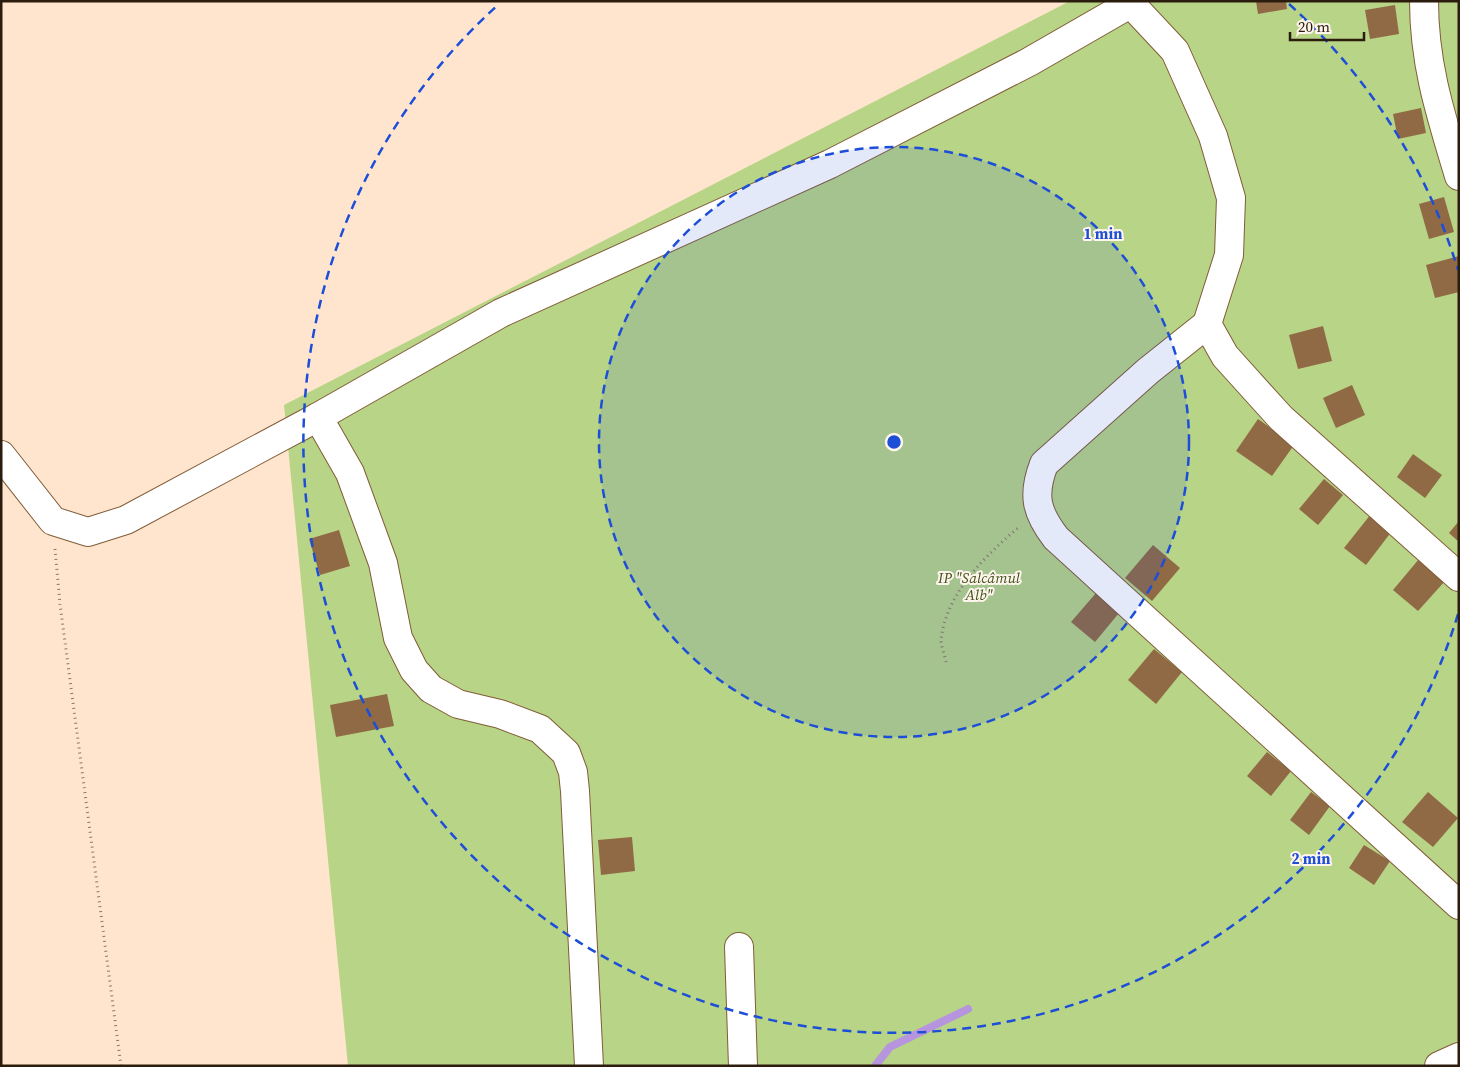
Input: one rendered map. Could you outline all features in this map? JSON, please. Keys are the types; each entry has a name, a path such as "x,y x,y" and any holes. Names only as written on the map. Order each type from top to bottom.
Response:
{"street":[{"path":"1424,1 1424,37 1435,97 1459,176"},
{"path":"1,455 53,520 88,532 126,520 318,417 501,313 830,164 1029,62 1133,3 1175,51 1212,136 1231,198 1229,255 1207,324 1148,371 1044,464 1036,484 1039,510 1056,538 1459,906"},
{"path":"1207,324 1225,356 1282,418 1459,576"},
{"path":"318,417 350,473 383,563 398,638 414,670 431,689 458,704 500,714 540,729 566,752 573,772 575,791 588,1066"},
{"path":"739,947 742,1066"},
{"path":"1439,1066 1459,1057"}],"path":[{"path":"946,662 941,641 952,602 970,576 1039,510"},
{"path":"53,520 60,604 121,1066"}],"green space":[{"name":"IP \"Salcâmul Alb\"","path":"1070,1 1459,1 1459,1066 348,1066 284,405"}],"building":[{"path":"1256,1 1286,1 1287,9 1258,14"},
{"path":"1395,5 1399,34 1370,39 1365,10"},
{"path":"1421,108 1426,133 1398,139 1393,114"},
{"path":"1444,197 1454,232 1429,239 1419,204"},
{"path":"1459,256 1459,292 1435,298 1426,265"},
{"path":"1323,326 1332,361 1298,369 1289,335"},
{"path":"1352,385 1365,415 1336,428 1323,398"},
{"path":"1258,419 1294,445 1272,476 1236,451"},
{"path":"1413,454 1442,475 1425,498 1397,477"},
{"path":"1324,479 1343,495 1318,525 1299,509"},
{"path":"1371,514 1392,531 1366,565 1344,548"},
{"path":"1459,521 1459,542 1449,533"},
{"path":"339,530 350,566 320,575 309,539"},
{"path":"1153,545 1180,568 1152,601 1125,578"},
{"path":"1419,559 1445,581 1418,611 1393,590"},
{"path":"1096,593 1119,613 1095,642 1071,622"},
{"path":"1154,649 1182,672 1156,704 1128,680"},
{"path":"387,694 394,726 336,737 330,705"},
{"path":"1267,752 1291,771 1271,796 1247,776"},
{"path":"1311,792 1330,806 1309,835 1290,820"},
{"path":"1428,792 1458,818 1433,847 1402,822"},
{"path":"632,837 635,871 601,875 598,840"},
{"path":"1364,845 1390,861 1374,885 1349,868"}],"waterway":[{"path":"875,1066 890,1047 968,1009"}]}
